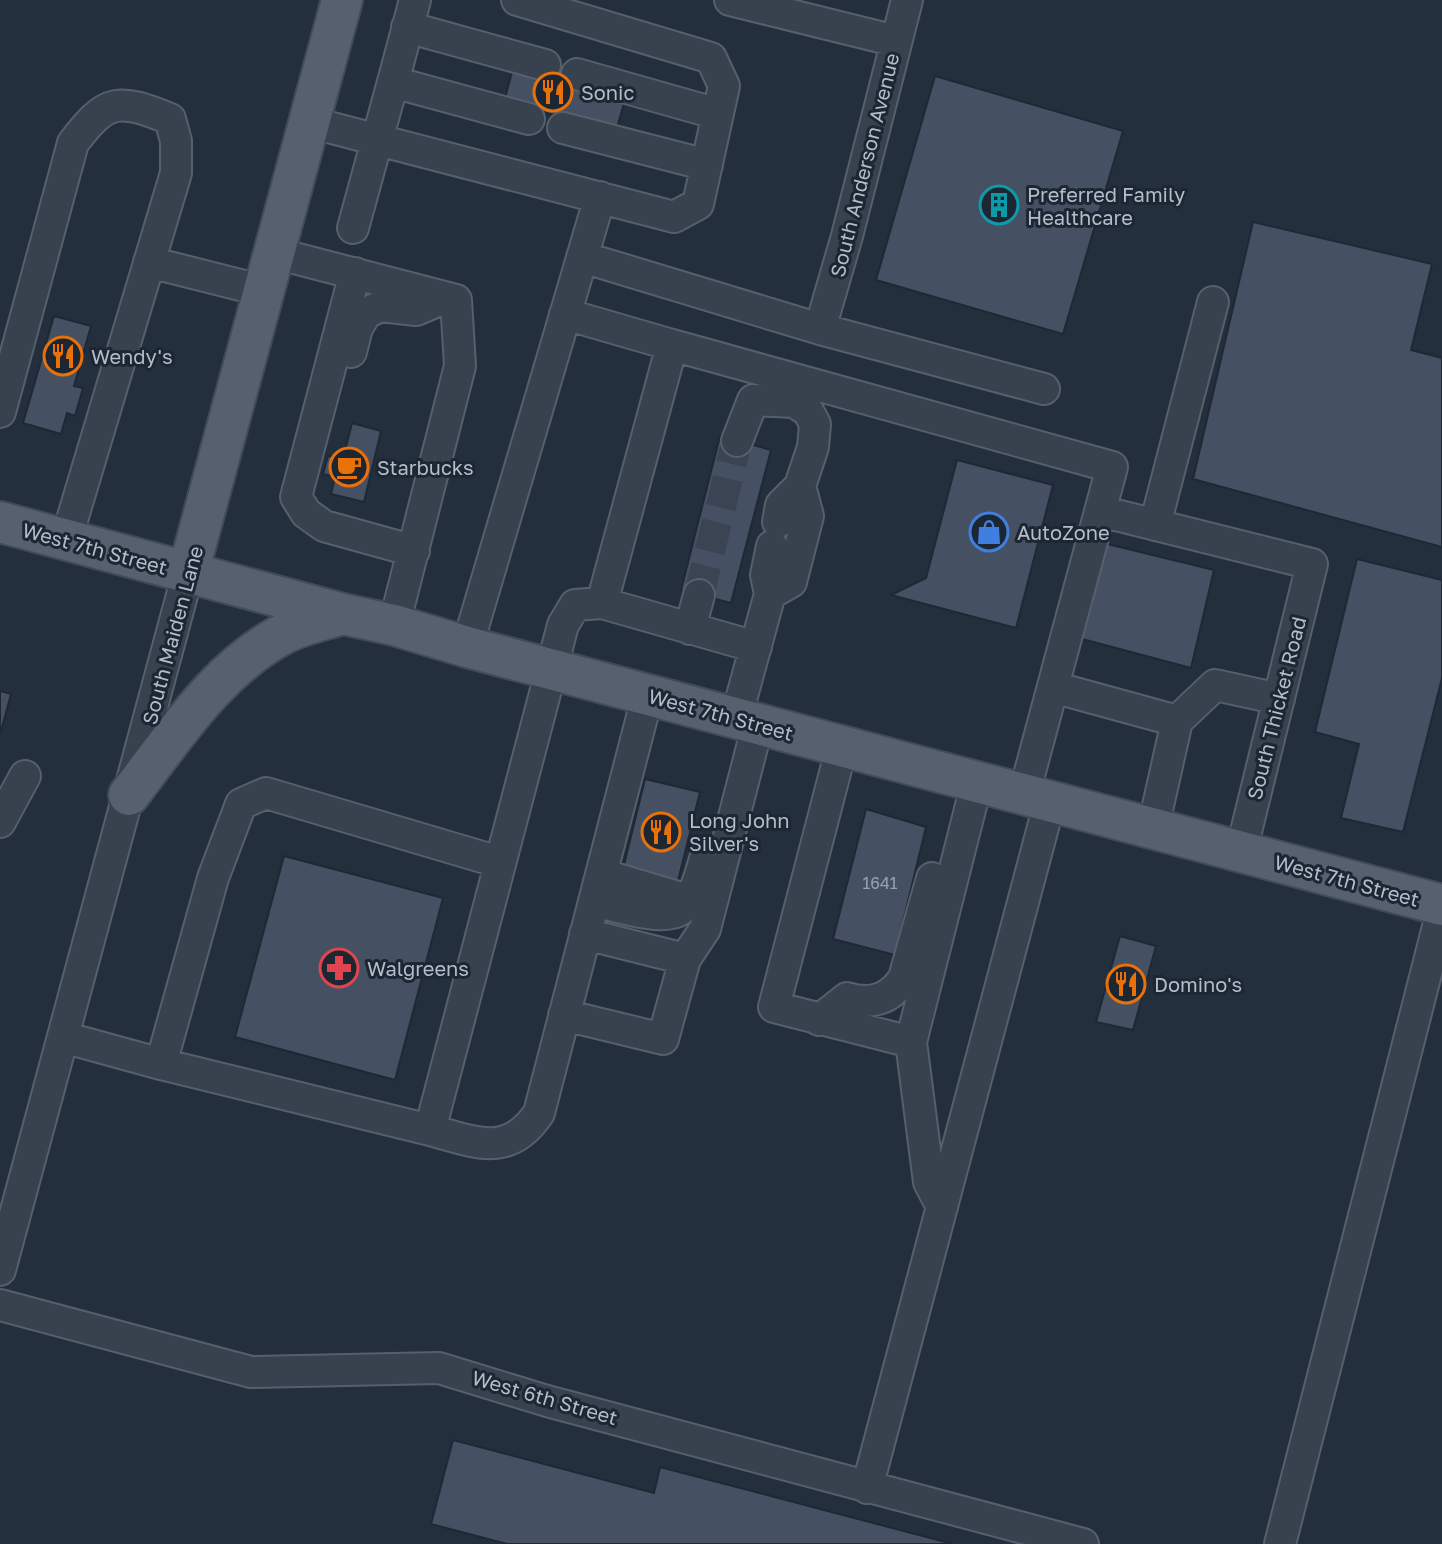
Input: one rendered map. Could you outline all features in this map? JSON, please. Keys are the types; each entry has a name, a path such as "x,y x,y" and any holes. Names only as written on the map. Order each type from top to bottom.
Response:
{"main road":[{"name":"South Maiden Lane","path":"188,573 342,0"},
{"name":"West 7th Street","path":"0,522 1153,828 1442,908"},
{"path":"129,795 206,696 225,677 285,633 343,614"}],"street":[{"path":"309,122 674,217 698,204 724,86 711,58 517,0"},
{"path":"730,0 896,41"},
{"name":"South Anderson Avenue","path":"820,329 907,0"},
{"path":"353,228 411,13 545,65"},
{"path":"577,74 718,114"},
{"path":"393,82 529,119"},
{"path":"0,412 73,143 94,115 117,105 144,109 170,119 176,141 176,173 66,540"},
{"path":"563,128 707,165"},
{"path":"467,647 600,197"},
{"path":"275,253 456,300 460,366 394,625"},
{"path":"582,257 820,329 1044,389"},
{"path":"149,262 264,291"},
{"path":"355,273 296,497 306,513 324,526 414,551"},
{"path":"306,513 357,328 366,313 381,306 416,310 445,298"},
{"path":"1100,511 1155,525 1213,302"},
{"path":"565,314 1112,467 1053,687 1037,798 942,1207 867,1488"},
{"path":"602,603 672,345"},
{"path":"564,1015 663,1039 685,959 705,929 733,817 756,647 770,594 766,575 781,505 800,486 815,424 808,411 794,402 753,400 737,441"},
{"path":"770,594 791,582 808,516 800,486"},
{"name":"South Thicket Road","path":"1155,525 1312,564 1241,852"},
{"name":"South Maiden Lane","path":"0,1270 188,573"},
{"path":"690,629 699,595"},
{"path":"430,1130 564,621 575,605 602,603 756,647"},
{"path":"1153,828 1177,721 1215,685 1279,699"},
{"path":"1053,687 1177,721"},
{"path":"63,1037 472,1141 495,1144 515,1139 528,1129 539,1113 648,694"},
{"path":"842,746 774,1007 911,1042"},
{"path":"0,822 25,776"},
{"path":"942,1207 929,1182 911,1042 977,782"},
{"path":"161,1064 213,878 241,804 266,793 499,862"},
{"path":"597,887 688,900 694,892 708,850 733,817"},
{"path":"819,1020 847,998 863,1003 875,1001 897,988 904,978 940,850 963,836"},
{"path":"1280,1544 1442,908"},
{"path":"585,934 685,959"},
{"name":"West 6th Street","path":"0,1305 251,1372 439,1368 547,1401 1083,1544"}],"building":[{"name":"Sonic","path":"513,68 625,100 616,131 504,102"},
{"name":"Preferred Family Healthcare","path":"935,76 1123,131 1063,334 876,280"},
{"path":"1253,222 1432,264 1411,350 1442,358 1442,547 1193,479"},
{"name":"Wendy's","path":"54,316 91,326 74,386 83,388 75,416 67,413 61,434 23,423"},
{"name":"Starbucks","path":"352,423 381,431 364,502 331,494 335,477 323,474 328,456 343,459"},
{"path":"720,436 771,450 731,603 681,590"},
{"name":"AutoZone","path":"957,460 1053,485 1016,628 891,595 926,578"},
{"path":"1095,541 1214,570 1191,668 1071,636"},
{"path":"1357,559 1442,580 1442,678 1403,832 1341,818 1359,744 1315,732"},
{"path":"0,691 11,694 0,735"},
{"name":"Long John Silver's","path":"645,779 700,792 677,885 622,873"},
{"path":"866,809 926,827 895,955 833,939"},
{"name":"Walgreens","path":"284,856 443,898 395,1080 235,1037"},
{"name":"Domino's","path":"1120,936 1156,946 1133,1030 1096,1022"},
{"path":"453,1440 654,1493 660,1467 953,1544 507,1544 431,1524"}],"tunnel":[{"path":"699,595 737,441"}],"place":[{"name":"Sonic","path":"553,92"},
{"name":"Preferred Family Healthcare","path":"999,205"},
{"name":"Wendy's","path":"63,356"},
{"name":"Starbucks","path":"349,467"},
{"name":"AutoZone","path":"989,532"},
{"name":"Long John Silver's","path":"661,832"},
{"name":"Walgreens","path":"339,968"},
{"name":"Domino's","path":"1126,984"}]}
